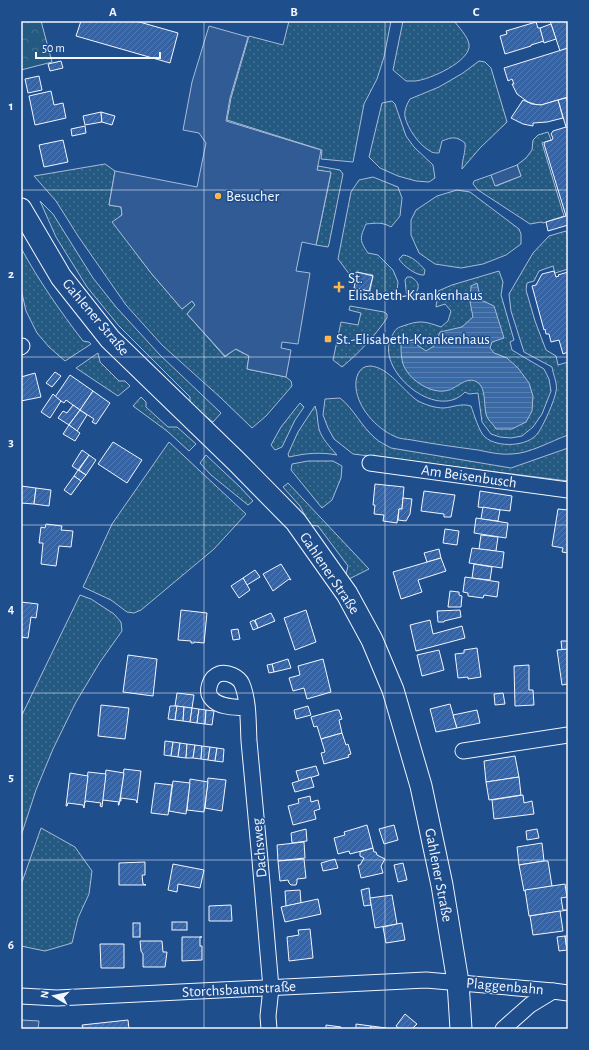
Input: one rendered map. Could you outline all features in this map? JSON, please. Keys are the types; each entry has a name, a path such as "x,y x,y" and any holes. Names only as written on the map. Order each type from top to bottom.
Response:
{"main road":[{"name":"Gahlener Straße","path":"21,209 61,277 110,339 236,461 296,522 347,594 372,640 393,690 421,786 440,876 458,982 461,1029"}],"street":[{"name":"Am Beisenbusch","path":"370,463 568,490"},
{"name":"Dachsweg","path":"246,708 271,988 268,1016 269,1029"},
{"path":"463,751 568,734"},
{"name":"Storchsbaumstraße","path":"21,996 57,998 426,980 458,982"},
{"name":"Plaggenbahn","path":"458,982 568,993"},
{"name":"Plaggenbahn","path":"503,1029 530,1005 553,991"}],"green space":[{"path":"21,21 41,21 52,62 21,70"},
{"path":"289,21 391,21 384,57 377,79 364,104 353,162 321,159 322,150 227,120 231,98 249,36 283,45"},
{"path":"403,21 454,21 467,38 469,44 468,50 464,57 457,63 439,73 421,80 406,81 393,70"},
{"path":"479,61 485,62 491,68 507,122 480,148 462,169 465,143 456,138 449,139 442,141 439,153 431,152 418,141 411,131 406,122 405,112 410,99 439,87 463,73"},
{"path":"392,101 395,104 406,136 414,147 433,165 435,178 429,182 416,181 398,176 380,168 369,157 382,103"},
{"path":"548,132 551,140 542,143 564,216 543,223 530,224 478,190 473,184 474,181 491,175 496,186 521,176 517,165 526,158 532,150 533,140 538,135"},
{"path":"105,164 115,171 109,205 121,207 122,215 113,222 151,273 182,309 192,301 195,305 187,314 225,357 235,349 249,356 247,369 286,377 291,381 292,386 266,416 252,428 162,345 126,305 78,236 56,201 34,176"},
{"path":"318,166 340,170 343,174 328,247 316,245 331,173 317,170"},
{"path":"373,177 398,187 402,198 400,216 391,227 376,223 366,224 361,239 368,253 378,255 393,270 398,282 397,291 387,298 369,297 373,275 356,272 354,276 350,275 338,259 351,192 359,180"},
{"path":"457,190 470,192 519,229 521,234 521,244 506,255 483,264 461,268 435,264 419,253 411,235 411,220 416,210 437,196"},
{"path":"40,201 53,214 93,278 116,307 160,355 221,413 213,422 190,405 190,397 119,326 87,287 56,237"},
{"path":"566,231 568,238 568,269 555,273 553,266 539,271 534,281 527,283 526,290 535,321 546,350 556,356 558,365 568,362 568,435 525,452 503,454 400,438 387,432 375,423 360,403 356,388 358,374 363,368 370,366 383,370 396,380 412,397 424,404 441,408 461,405 471,406 483,435 490,441 504,444 520,443 533,438 538,433 546,419 555,395 556,383 552,367 524,352 511,311 509,294 533,253 549,236"},
{"path":"21,248 42,284 66,318 83,341 91,344 65,361 49,347 37,333 26,311 21,289"},
{"path":"403,255 418,262 425,270 424,275 410,270 404,265 399,259"},
{"path":"499,271 503,282 501,295 514,340 510,342 512,350 544,369 549,379 551,391 542,414 533,427 522,436 511,438 491,434 482,422 478,393 469,394 465,392 453,400 439,401 424,396 410,388 399,376 391,363 388,349 392,336 399,328 422,322 441,327 448,321 451,311 445,304 436,307 438,291 452,285"},
{"path":"407,277 411,277 418,284 417,292 412,298 407,298 405,280"},
{"path":"350,306 384,312 387,314 387,318 366,344 342,367 333,360 341,322 358,325 361,313 349,310"},
{"path":"98,353 100,362 119,381 125,381 130,386 118,396 76,368"},
{"path":"141,397 146,402 146,407 168,427 177,427 196,444 189,451 167,431 133,406"},
{"path":"340,398 378,441 391,448 511,468 568,448 568,481 353,454 334,439 323,415 325,399"},
{"path":"300,403 304,407 295,420 282,447 275,450 271,445 281,427"},
{"path":"315,406 320,433 326,443 337,455 313,453 289,457 288,454 298,432"},
{"path":"169,442 246,514 214,549 141,610 134,613 127,612 111,600 83,587 112,524"},
{"path":"206,455 253,501 248,505 211,475 200,463"},
{"path":"308,461 333,461 342,466 341,478 332,500 322,508 291,470 292,464"},
{"path":"288,483 369,569 349,579 346,574 348,566 318,526 310,525 300,506 283,487"},
{"path":"80,595 91,599 114,614 121,622 122,631 100,662 76,702 53,749 36,790 21,836 21,717"},
{"path":"41,828 75,847 92,871 89,894 78,918 72,943 45,951 21,946 21,885"}],"shaded area":[{"name":"Besucher","path":"209,26 248,37 230,98 226,121 321,150 317,170 331,172 316,245 302,242 296,271 310,273 298,344 282,342 281,348 291,350 286,377 247,369 249,356 236,349 225,356 187,314 195,305 192,301 182,309 151,273 112,222 122,215 121,207 109,205 115,171 197,187 206,143 199,133 183,130 192,82"},
{"path":"517,165 521,176 495,186 491,175"},
{"path":"477,283 481,300 494,306 504,338 492,342 490,348 494,353 507,358 518,368 529,383 533,396 532,411 526,422 512,429 496,429 489,420 486,413 484,393 477,382 470,380 449,390 437,391 425,387 414,379 404,367 402,361 401,344 407,338 426,351 434,346 440,332 462,327 473,317 470,302 471,286"},
{"path":"21,1020 39,1021 38,1029 21,1029"}],"building":[{"path":"81,21 136,21 178,33 170,63 76,36"},
{"path":"550,21 568,21 568,48 560,51"},
{"path":"536,22 538,28 540,28 544,41 505,54 500,36 507,34 506,31"},
{"path":"551,24 556,39 544,43 540,28"},
{"path":"568,48 568,97 537,105 528,102 517,94 512,84 514,84 512,79 508,81 504,68"},
{"path":"61,61 63,68 50,71 48,64"},
{"path":"39,76 42,90 28,93 25,79"},
{"path":"51,91 54,105 63,103 66,118 35,125 29,96"},
{"path":"566,98 568,103 568,129 566,127 558,100"},
{"path":"523,100 532,104 541,105 558,100 563,118 547,122 533,123 533,126 523,124 511,118"},
{"path":"101,112 102,122 85,125 83,116"},
{"path":"101,112 115,116 112,125 102,122"},
{"path":"85,126 86,133 72,136 71,129"},
{"path":"566,127 568,129 568,225 548,231 546,222 566,216 544,144 545,142 552,140 553,138 551,134 553,131"},
{"path":"63,140 68,162 44,167 39,145"},
{"path":"554,271 556,277 568,272 568,352 563,354 559,340 551,342 549,334 546,334 545,329 544,330 532,286 536,285 542,274"},
{"path":"357,272 373,276 369,291 354,288"},
{"path":"55,372 61,376 52,387 46,383"},
{"path":"35,373 41,397 21,401 21,377"},
{"path":"70,375 93,391 80,410 66,400 64,403 55,397"},
{"path":"93,391 110,403 96,424 92,422 94,419 80,410"},
{"path":"53,394 61,401 50,418 41,412"},
{"path":"73,405 80,410 69,425 58,418 63,411 67,413"},
{"path":"80,410 87,415 77,431 69,425"},
{"path":"69,425 80,433 75,441 63,434"},
{"path":"113,442 142,460 127,483 98,464"},
{"path":"82,450 89,455 78,470 72,466"},
{"path":"89,455 96,460 86,475 79,470"},
{"path":"78,470 86,475 81,481 74,476"},
{"path":"74,476 81,481 71,495 64,490"},
{"path":"375,484 404,487 402,509 399,509 397,523 383,521 384,515 374,514 375,505 373,505"},
{"path":"21,486 36,488 34,504 21,503"},
{"path":"36,488 51,490 49,506 34,504"},
{"path":"424,491 455,495 451,517 444,517 444,514 421,511"},
{"path":"480,491 512,496 510,511 478,507"},
{"path":"403,498 412,499 410,514 406,521 398,520 399,509 402,509"},
{"path":"483,507 500,510 498,521 481,519"},
{"path":"558,509 568,510 568,553 562,552 563,548 552,546"},
{"path":"476,518 508,523 506,538 474,533"},
{"path":"46,524 62,526 61,530 73,531 71,547 59,546 56,566 41,564 43,543 39,543 41,527 45,528"},
{"path":"445,529 459,531 457,545 443,543"},
{"path":"481,535 498,537 496,551 479,549"},
{"path":"472,548 504,552 502,568 469,563"},
{"path":"439,549 441,558 427,562 424,553"},
{"path":"441,558 446,571 418,580 422,592 401,599 393,572"},
{"path":"281,564 291,580 289,579 273,591 263,574"},
{"path":"474,564 492,567 490,580 472,578"},
{"path":"255,570 260,577 247,585 243,578"},
{"path":"465,577 499,582 497,597 484,595 483,598 468,596 468,593 463,592"},
{"path":"243,578 250,590 239,598 231,586"},
{"path":"450,591 459,592 459,595 462,596 461,607 448,607"},
{"path":"21,602 38,604 36,618 31,617 28,638 21,637"},
{"path":"181,610 207,613 204,643 191,643 191,641 178,640"},
{"path":"306,610 316,642 295,650 284,618"},
{"path":"460,610 461,617 444,622 438,622 437,611"},
{"path":"271,613 275,621 258,628 255,620"},
{"path":"254,620 258,628 253,630 250,622"},
{"path":"430,620 433,634 462,626 465,638 416,651 410,625"},
{"path":"238,629 240,639 233,640 231,630"},
{"path":"561,641 568,641 568,649 562,650"},
{"path":"477,648 481,677 468,679 468,677 458,678 455,654 464,653 464,650"},
{"path":"568,649 568,684 562,685 557,650"},
{"path":"439,650 444,670 422,676 417,655"},
{"path":"128,655 157,659 153,696 123,692"},
{"path":"288,659 291,668 274,672 272,664"},
{"path":"323,659 331,692 307,699 304,688 293,691 289,678 300,675 298,666"},
{"path":"272,664 274,672 269,673 267,665"},
{"path":"529,665 529,690 533,690 534,705 515,706 514,666"},
{"path":"177,693 194,695 192,708 175,706"},
{"path":"503,693 505,704 495,705 494,694"},
{"path":"450,704 457,728 436,732 430,709"},
{"path":"101,705 129,708 125,739 98,736"},
{"path":"170,706 177,706 175,720 168,719"},
{"path":"177,706 184,707 183,721 175,720"},
{"path":"308,706 311,715 296,719 294,710"},
{"path":"184,707 192,708 190,722 183,721"},
{"path":"192,708 199,709 197,723 190,722"},
{"path":"199,709 206,710 205,724 197,723"},
{"path":"206,710 214,711 212,725 205,724"},
{"path":"339,710 342,719 339,720 342,733 321,739 317,726 314,727 311,717"},
{"path":"477,710 480,723 457,728 453,715"},
{"path":"342,733 351,754 348,755 349,757 324,764 321,753 325,752 321,739"},
{"path":"165,741 173,742 171,756 164,755"},
{"path":"173,742 180,743 178,757 171,756"},
{"path":"180,743 187,744 186,758 178,757"},
{"path":"187,744 195,745 193,758 186,758"},
{"path":"195,745 202,746 201,759 193,758"},
{"path":"202,746 210,747 208,760 201,759"},
{"path":"210,747 217,748 215,761 208,760"},
{"path":"217,748 224,749 223,762 215,761"},
{"path":"515,756 519,777 486,782 484,761"},
{"path":"316,766 319,775 299,781 296,771"},
{"path":"124,769 141,771 137,803 136,800 121,798 120,801"},
{"path":"106,770 124,773 119,805 119,802 103,800 102,803"},
{"path":"88,772 106,774 102,807 100,806 101,803 86,801 84,804"},
{"path":"70,773 88,776 84,808 83,805 68,803 66,806"},
{"path":"311,777 314,787 295,792 292,783"},
{"path":"519,777 521,795 489,800 486,782"},
{"path":"208,778 226,780 222,811 205,808"},
{"path":"190,779 208,782 204,812 187,810"},
{"path":"173,781 190,783 186,814 169,811"},
{"path":"155,783 172,785 168,815 151,813"},
{"path":"523,795 524,803 532,801 534,814 494,819 492,800"},
{"path":"310,796 311,802 318,800 320,809 314,811 316,819 293,825 288,806 299,803 298,799"},
{"path":"367,825 373,848 350,854 349,851 338,854 334,838 345,835 344,832"},
{"path":"394,825 398,840 384,844 379,829"},
{"path":"306,829 307,841 292,843 291,833"},
{"path":"537,829 539,838 527,840 526,831"},
{"path":"304,842 305,858 278,861 277,845"},
{"path":"542,843 544,861 519,865 517,847"},
{"path":"373,848 377,855 385,859 381,866 383,873 361,878 358,865 360,865 364,858 360,856 360,852"},
{"path":"304,859 306,878 297,879 296,885 291,885 288,880 280,881 278,861"},
{"path":"335,859 338,868 323,871 321,863"},
{"path":"548,861 552,886 524,891 519,865"},
{"path":"145,862 145,875 142,875 143,884 146,885 119,885 119,863"},
{"path":"403,863 407,880 398,882 394,865"},
{"path":"173,864 204,870 200,888 178,884 177,892 168,890"},
{"path":"565,884 567,897 561,898 563,910 568,910 529,916 525,890"},
{"path":"369,888 371,905 364,906 361,890"},
{"path":"300,890 301,903 286,906 285,891"},
{"path":"392,895 397,924 375,928 370,898"},
{"path":"318,899 321,914 285,922 281,907"},
{"path":"231,905 232,921 209,921 209,906"},
{"path":"560,911 563,931 533,935 530,916"},
{"path":"172,922 187,922 187,930 172,930"},
{"path":"133,923 140,923 140,937 133,937"},
{"path":"402,923 405,940 386,943 383,927"},
{"path":"310,929 313,958 289,961 287,937 299,935 298,930"},
{"path":"565,936 567,950 559,951 557,937"},
{"path":"565,936 568,936 568,950 567,950"},
{"path":"182,937 200,937 200,946 202,946 202,960 182,961"},
{"path":"140,941 162,941 163,952 167,952 165,967 143,967 143,954 141,951"},
{"path":"100,944 124,944 124,968 101,968"},
{"path":"405,1014 417,1024 412,1029 400,1029 396,1026"},
{"path":"128,1020 129,1029 83,1029 82,1025"},
{"path":"356,1024 371,1026 371,1029 356,1029"},
{"path":"326,1025 341,1027 341,1029 326,1029"},
{"path":"371,1026 386,1028 386,1029 371,1029"}],"place":[{"name":"Besucher","path":"218,196"},
{"name":"St. Elisabeth-Krankenhaus","path":"339,287"},
{"name":"St.-Elisabeth-Krankenhaus","path":"328,339"}]}
